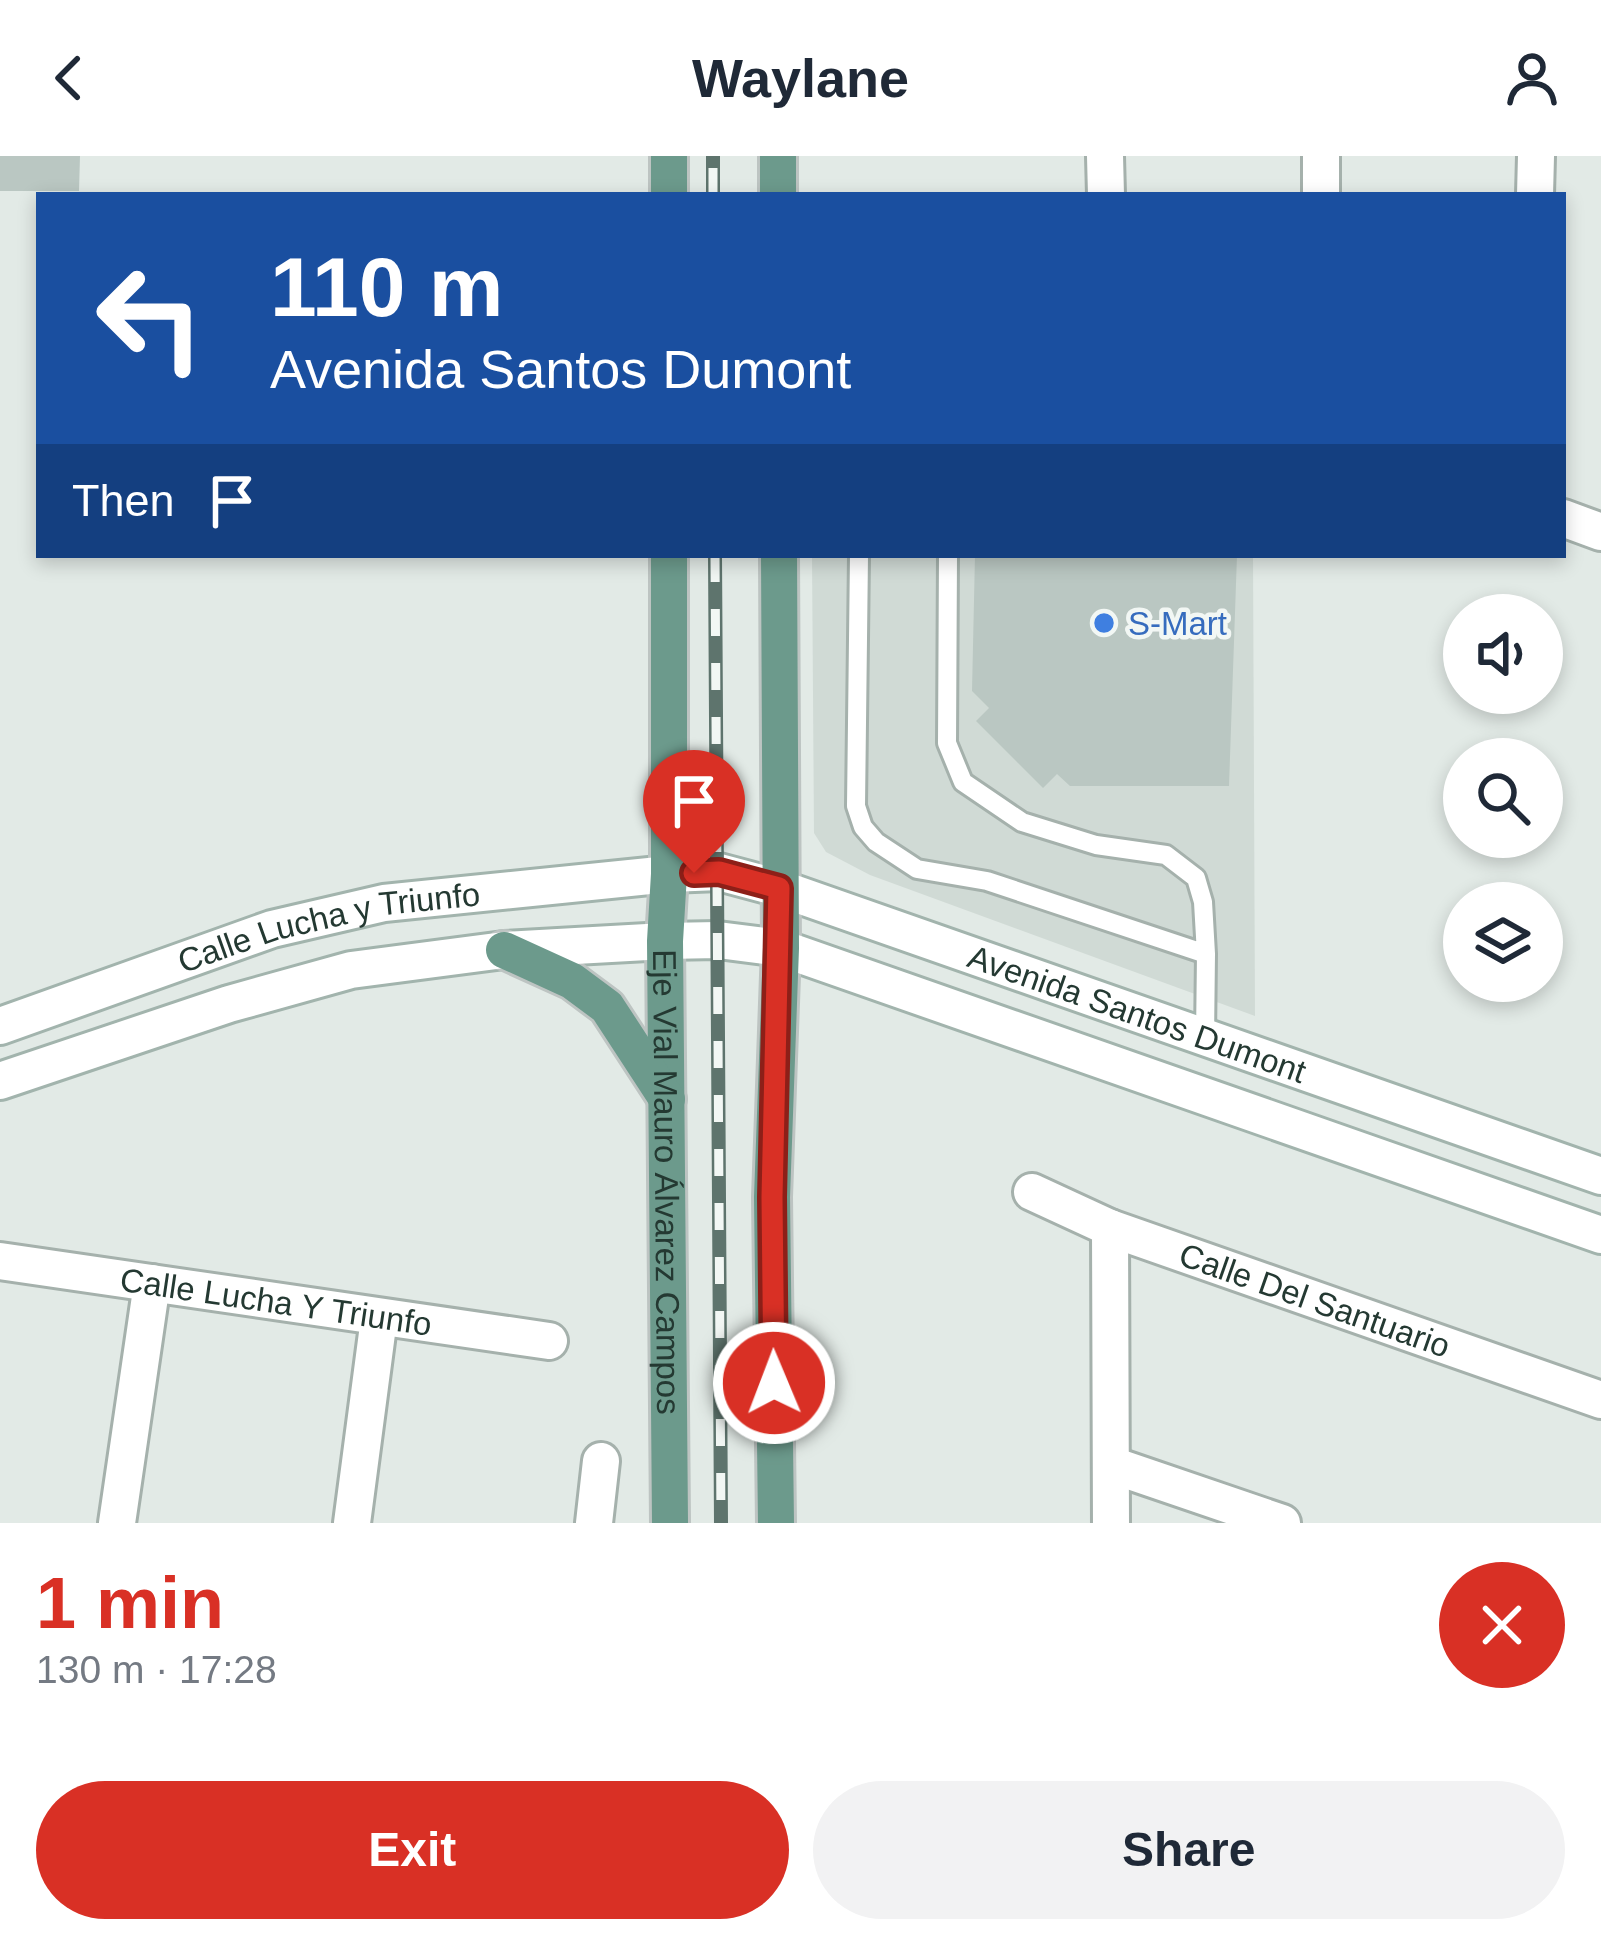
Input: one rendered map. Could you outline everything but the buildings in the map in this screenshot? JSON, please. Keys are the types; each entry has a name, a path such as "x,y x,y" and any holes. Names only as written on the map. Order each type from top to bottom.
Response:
{"main road":[{"path":"669,156 669,192"},
{"path":"778,156 778,192"},
{"path":"1105,156 1106,192"},
{"path":"1321,156 1321,192"},
{"path":"1535,192 1536,156"},
{"path":"1566,519 1601,532"},
{"name":"Eje Vial Mauro Álvarez Campos","path":"669,558 670,874 665,941 670,1523"},
{"path":"776,1523 772,1197 781,947 779,558"},
{"name":"Avenida Santos Dumont","path":"670,874 719,872 779,888 1601,1176"},
{"name":"Calle Lucha y Triunfo","path":"0,1026 272,929 385,903 670,874"},
{"name":"Calle Lucha y Triunfo","path":"0,1081 293,984 351,970 504,950 718,940 781,947 1601,1235"},
{"path":"504,950 572,981 607,1007 667,1099"},
{"name":"Calle Del Santuario","path":"1032,1192 1110,1228 1601,1400"},
{"path":"1110,1228 1112,1523"},
{"name":"Calle Lucha Y Triunfo","path":"0,1261 549,1340"},
{"path":"117,1523 152,1283"},
{"path":"352,1523 379,1318"},
{"path":"594,1523 601,1461"},
{"path":"1112,1465 1282,1523"}],"lane":[{"path":"859,558 856,806 863,827 896,858 917,869 987,881 1206,954"},
{"path":"948,558 947,743 963,782 1022,821 1096,844 1166,855 1196,878 1203,902 1206,954 1205,1037"}],"shaded area":[{"path":"812,558 1253,558 1255,1016 870,875 826,852 814,833"}],"railway":[{"path":"713,156 713,192"},
{"path":"715,558 721,1523"}],"place":[{"name":"S-Mart","path":"1104,623"}],"route":[{"path":"694,873 719,872 779,888 772,1197 774,1383"}]}
